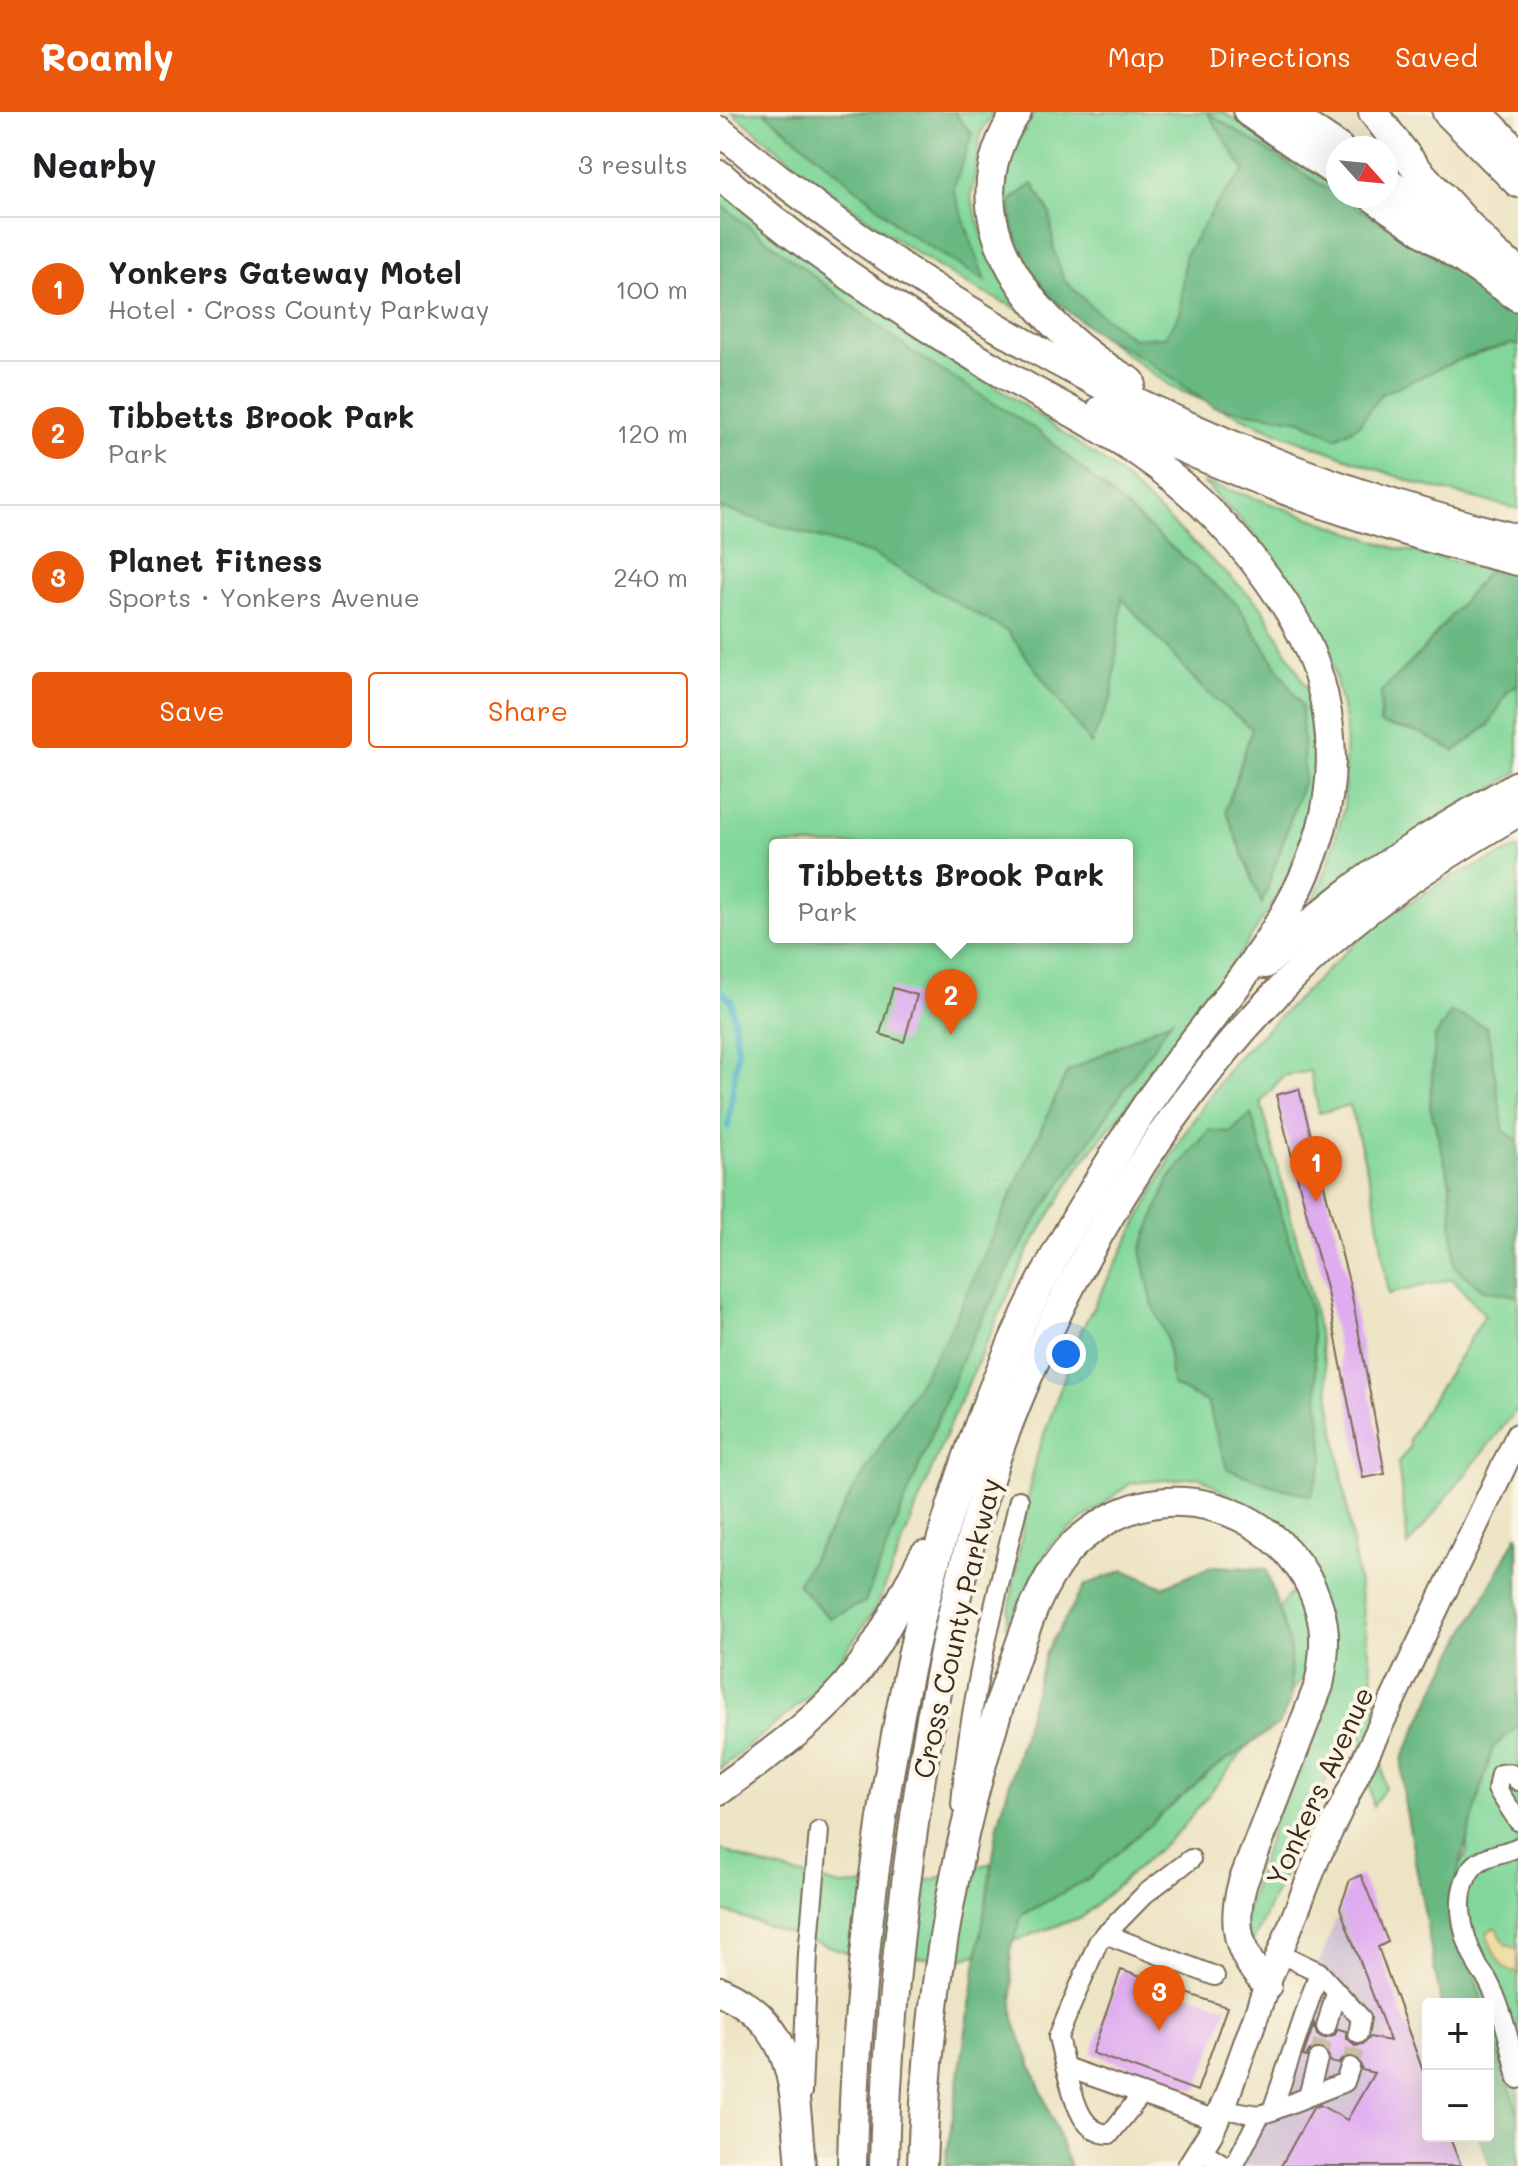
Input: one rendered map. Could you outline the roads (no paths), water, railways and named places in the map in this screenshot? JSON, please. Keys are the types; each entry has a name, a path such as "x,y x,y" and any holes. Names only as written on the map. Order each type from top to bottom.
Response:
{"highway":[{"path":"1017,112 997,151 990,191 998,237 1009,265 1024,289 1053,323 1104,366 1216,425 1285,467"},
{"path":"1248,112 1326,166"},
{"path":"1286,112 1326,139"},
{"path":"1373,112 1416,168 1508,263"},
{"path":"1447,112 1518,183"},
{"path":"1478,112 1518,153"},
{"path":"720,131 858,237 916,277 1090,380 1219,441 1285,467 1411,510 1518,539"},
{"path":"720,160 833,247 934,316 1095,407 1215,463 1302,496 1411,533 1518,561"},
{"path":"720,175 806,243 909,315 1147,458 1232,535 1298,624 1317,671 1328,721 1330,773 1323,823 1306,872 1282,919 1199,1034"},
{"path":"1398,188 1508,263"},
{"path":"1388,208 1518,297"},
{"path":"1199,1034 1264,965 1340,899 1395,859 1518,785"},
{"name":"Cross County Parkway","path":"884,2166 898,1942 928,1735 977,1518 1027,1379 1058,1312 1108,1218 1163,1131 1205,1074 1268,1001 1383,899 1451,851 1518,812"},
{"path":"1451,851 1518,829"},
{"name":"Cross County Parkway","path":"852,2166 870,1905 885,1802 916,1634 952,1501 997,1377 1059,1249 1138,1118 1199,1034"},
{"path":"720,1790 814,1717 857,1672 887,1625 952,1501"},
{"path":"922,2166 931,2024 949,1904 990,1736 1018,1648 1043,1589 1068,1550 1103,1523 1137,1507 1176,1501 1210,1505 1252,1522 1265,1531 1299,1567 1314,1593 1323,1626 1323,1665 1315,1696 1243,1882 1236,1909 1236,1924 1245,1954 1267,1985"},
{"path":"720,1991 747,2004 778,2041 789,2068 801,2166"}],"main road":[{"name":"Yonkers Avenue","path":"1196,2158 1219,2115 1279,1953 1331,1828 1518,1436"}],"lane":[{"path":"957,1864 964,1758 1019,1500"},
{"path":"1518,1781 1510,1773 1500,1774 1497,1789 1518,1821"},
{"path":"798,2127 819,1831"},
{"path":"1518,1847 1491,1855 1474,1866 1464,1883 1461,1922 1476,1963 1490,1983 1510,2042 1518,2079"},
{"path":"1142,2094 1110,2134 1092,2129 1082,2119 1058,2037 1098,1942 1145,1894 1191,1859"},
{"path":"1105,1934 1215,1976"},
{"path":"1279,1953 1319,1972 1361,2018 1358,2034"},
{"path":"1234,2166 1266,2113 1319,1972"},
{"path":"1326,2027 1336,1992"},
{"path":"1308,2096 1318,2059"},
{"path":"1065,2067 1142,2094 1219,2115 1266,2113 1345,2082 1350,2067"},
{"path":"1196,2158 1226,2166"}],"waterway":[{"path":"720,990 731,1000 738,1049 728,1127"}],"tunnel":[{"path":"1318,2059 1326,2027"},
{"path":"1350,2067 1358,2034"}],"place":[{"name":"Tibbetts Brook Park","path":"951,1035"},
{"name":"Yonkers Gateway Motel","path":"1316,1202"},
{"name":"Planet Fitness","path":"1159,2031"}]}
